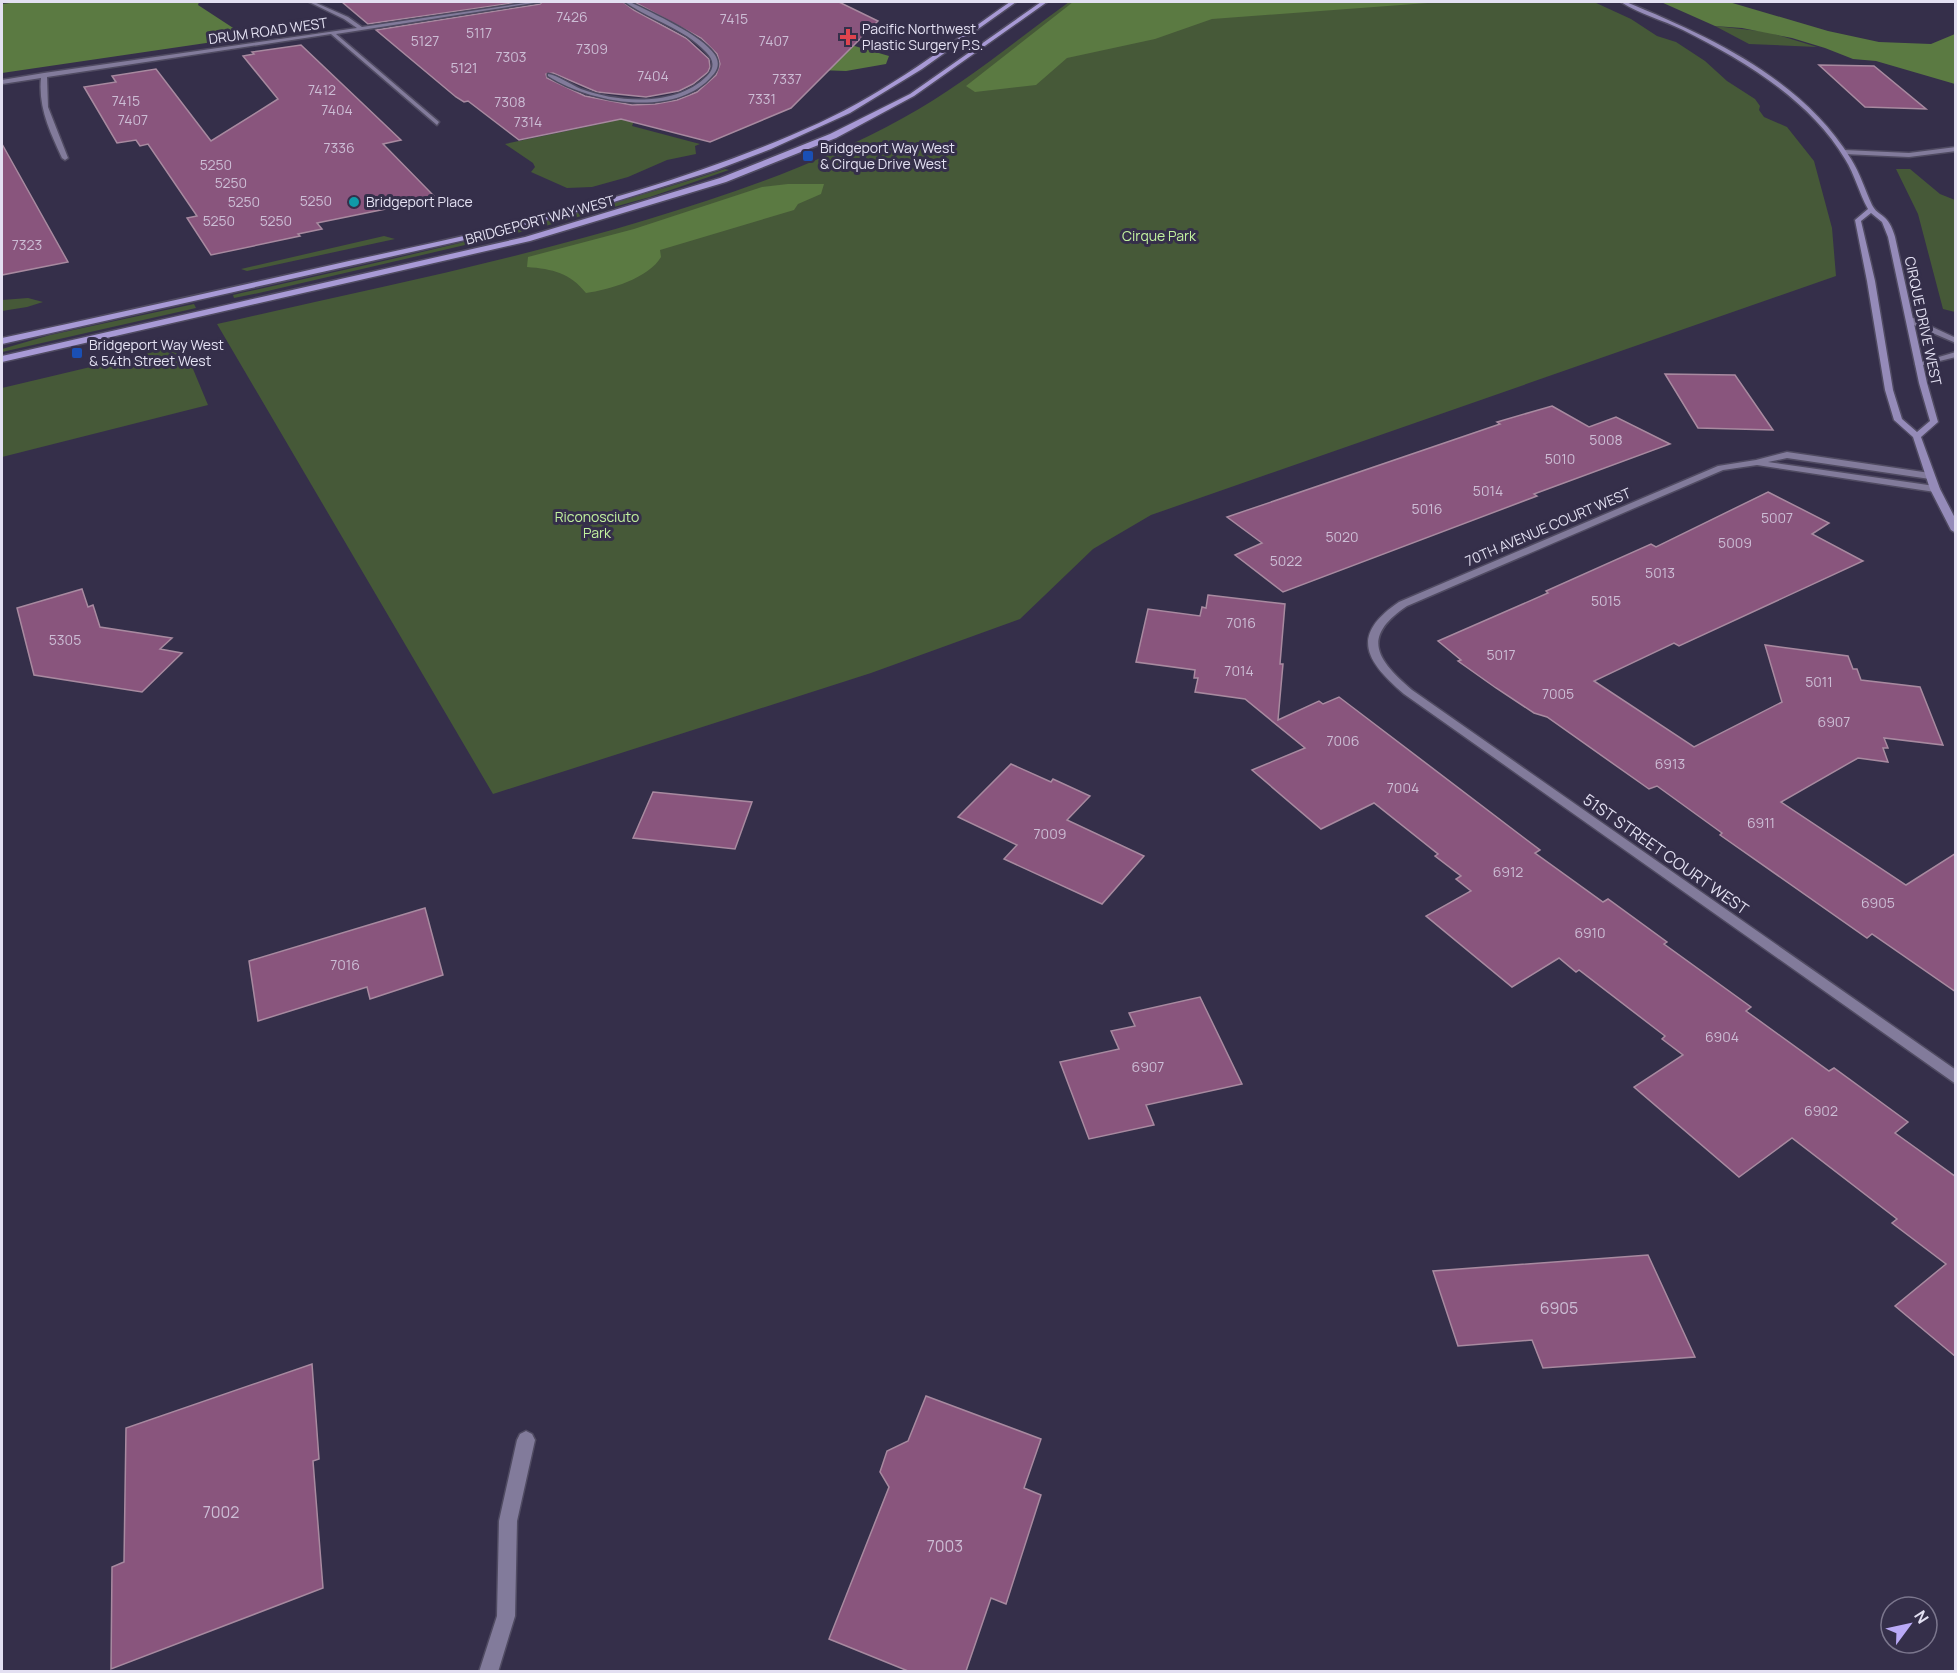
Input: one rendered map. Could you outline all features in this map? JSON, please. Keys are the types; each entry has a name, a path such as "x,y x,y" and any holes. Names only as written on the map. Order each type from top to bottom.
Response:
{"main road":[{"name":"BRIDGEPORT WAY WEST","path":"2,341 480,235 673,182 784,140 865,102 902,80 1013,2"},
{"name":"BRIDGEPORT WAY WEST","path":"2,359 527,239 723,180 833,136 912,95 1044,2"},
{"name":"CIRQUE DRIVE WEST","path":"1623,2 1682,28 1757,72 1813,115 1844,152 1856,171 1871,210 1886,222 1910,320 1924,393 1934,422 1917,436"},
{"path":"1871,210 1858,220 1872,281 1889,390 1898,420 1917,436 1935,489 1956,530"}],"street":[{"path":"311,2 346,18 362,29"},
{"name":"DRUM ROAD WEST","path":"2,82 538,2"},
{"path":"550,75 586,93 635,100 663,99 687,91 711,76 716,66 714,57 703,45 627,2"},
{"path":"332,33 437,123"},
{"path":"44,75 42,97 47,117 65,158"},
{"path":"1844,152 1909,155 1956,150"},
{"path":"1910,320 1956,341"},
{"path":"1919,364 1929,359 1956,354"},
{"name":"70TH AVENUE COURT WEST","path":"1373,644 1374,629 1380,619 1403,604 1703,475 1732,466 1787,455 1930,476"},
{"name":"70TH AVENUE COURT WEST","path":"1756,463 1935,489"},
{"name":"51ST STREET COURT WEST","path":"1373,644 1376,656 1385,672 1408,692 1956,1078"},
{"path":"488,1671 506,1616 508,1521 526,1440"}],"green space":[{"path":"18,2 199,2 198,5 247,37 2,73 2,4"},
{"path":"1069,2 1594,2 1631,19 1657,36 1676,42 1755,99 1764,117 1787,127 1814,161 1832,228 1836,276 1151,515 1093,549 1020,619 871,673 493,794 217,324 434,275 596,235 682,209 779,175 842,149 925,105 967,78"},
{"path":"1073,2 1441,2 1212,19 1155,39 1067,58 1036,85 975,92 966,86"},
{"path":"1661,2 1729,2 1828,31 1879,42 1931,44 1955,34 1955,84 1876,61 1853,59 1792,38 1742,28 1715,26"},
{"path":"1715,26 1768,32 1817,47 1749,44"},
{"path":"827,38 889,56 886,64 846,71 762,68"},
{"path":"636,117 632,126 700,144 695,146 696,154 667,160 628,177 592,187 567,188 531,172 535,167 533,163 505,144 600,124 614,118"},
{"path":"725,169 729,170 650,197 538,228 259,293 234,298 233,295 542,222"},
{"path":"1896,169 1910,169 1940,194 1955,200 1955,312 1943,309 1918,214"},
{"path":"824,184 821,194 798,204 794,210 660,250 661,257 647,271 617,286 586,293 574,281 560,273 527,267 528,257 634,229 762,187"},
{"path":"384,236 395,239 247,271 241,269"},
{"path":"28,298 43,302 2,311 2,300"},
{"path":"194,304 196,308 2,352 2,349 50,335"},
{"path":"183,345 208,405 2,457 2,388"}],"building":[{"path":"342,2 520,2 368,24"},
{"path":"542,2 623,2 686,38 709,59 708,72 693,84 679,91 646,97 597,92 553,73 546,74 547,78 585,96 632,105 677,100 697,92 716,75 720,64 717,54 701,38 634,2 839,2 878,21 791,108 710,142 621,119 519,140 468,101 464,102 456,97 376,30"},
{"path":"301,45 401,140 383,144 434,196 423,199 425,201 317,223 322,229 298,234 300,236 211,255 187,218 197,216 148,144 140,146 136,140 117,143 84,87 116,82 112,76 156,69 211,141 278,99 243,56 254,54 252,52"},
{"path":"1819,65 1874,66 1926,109 1865,107"},
{"path":"2,144 68,262 2,275"},
{"path":"1665,374 1735,375 1773,430 1698,428"},
{"path":"1552,406 1589,427 1616,417 1670,444 1534,494 1537,496 1283,592 1235,555 1262,543 1227,517 1500,424 1497,422"},
{"path":"1768,492 1829,523 1812,534 1863,561 1679,646 1674,643 1594,681 1694,747 1782,702 1765,645 1848,656 1861,680 1920,687 1943,745 1884,738 1888,748 1883,748 1888,762 1858,758 1781,802 1906,885 1956,853 1956,992 1872,934 1867,938 1720,835 1722,833 1657,786 1649,789 1547,717 1534,713 1496,688 1458,661 1461,660 1438,641 1548,593 1546,591 1651,544 1656,547"},
{"path":"82,589 88,607 93,605 100,627 172,638 160,649 182,653 142,692 34,675 17,608"},
{"path":"1208,595 1285,604 1278,720 1319,701 1323,704 1339,697 1540,850 1535,853 1603,902 1608,899 1667,942 1664,944 1751,1007 1746,1011 1829,1071 1834,1068 1908,1122 1895,1133 1956,1177 1956,1357 1895,1306 1946,1264 1892,1223 1897,1219 1792,1138 1739,1177 1634,1087 1683,1055 1662,1039 1665,1036 1579,970 1576,972 1559,958 1512,987 1426,916 1471,891 1456,879 1461,876 1435,856 1438,854 1374,803 1321,829 1252,770 1305,748 1245,699 1195,692 1198,678 1194,678 1195,670 1136,662 1148,609 1200,616 1202,607 1206,608"},
{"path":"1011,764 1051,782 1053,779 1090,796 1067,820 1144,856 1102,904 1004,859 1017,845 958,817"},
{"path":"653,792 752,802 735,849 633,838"},
{"path":"425,908 443,975 370,999 367,987 258,1021 249,961"},
{"path":"1200,997 1242,1084 1146,1105 1154,1125 1089,1139 1060,1062 1119,1049 1111,1031 1135,1026 1129,1013"},
{"path":"1648,1255 1695,1357 1543,1368 1532,1340 1458,1346 1433,1271"},
{"path":"312,1364 319,1459 313,1461 323,1588 111,1669 112,1567 124,1562 126,1428"},
{"path":"926,1396 1041,1439 1024,1488 1041,1495 1006,1604 991,1598 966,1671 908,1671 829,1639 889,1487 880,1472 887,1451 908,1441"}],"place":[{"name":"Pacific Northwest Plastic Surgery P.S.","path":"848,37"},
{"name":"Bridgeport Way West & Cirque Drive West","path":"808,156"},
{"name":"Bridgeport Place","path":"354,202"},
{"name":"Bridgeport Way West & 54th Street West","path":"77,353"}],"park label":[{"name":"Cirque Park","path":"1159,236"},
{"name":"Riconosciuto Park","path":"597,526"}]}
